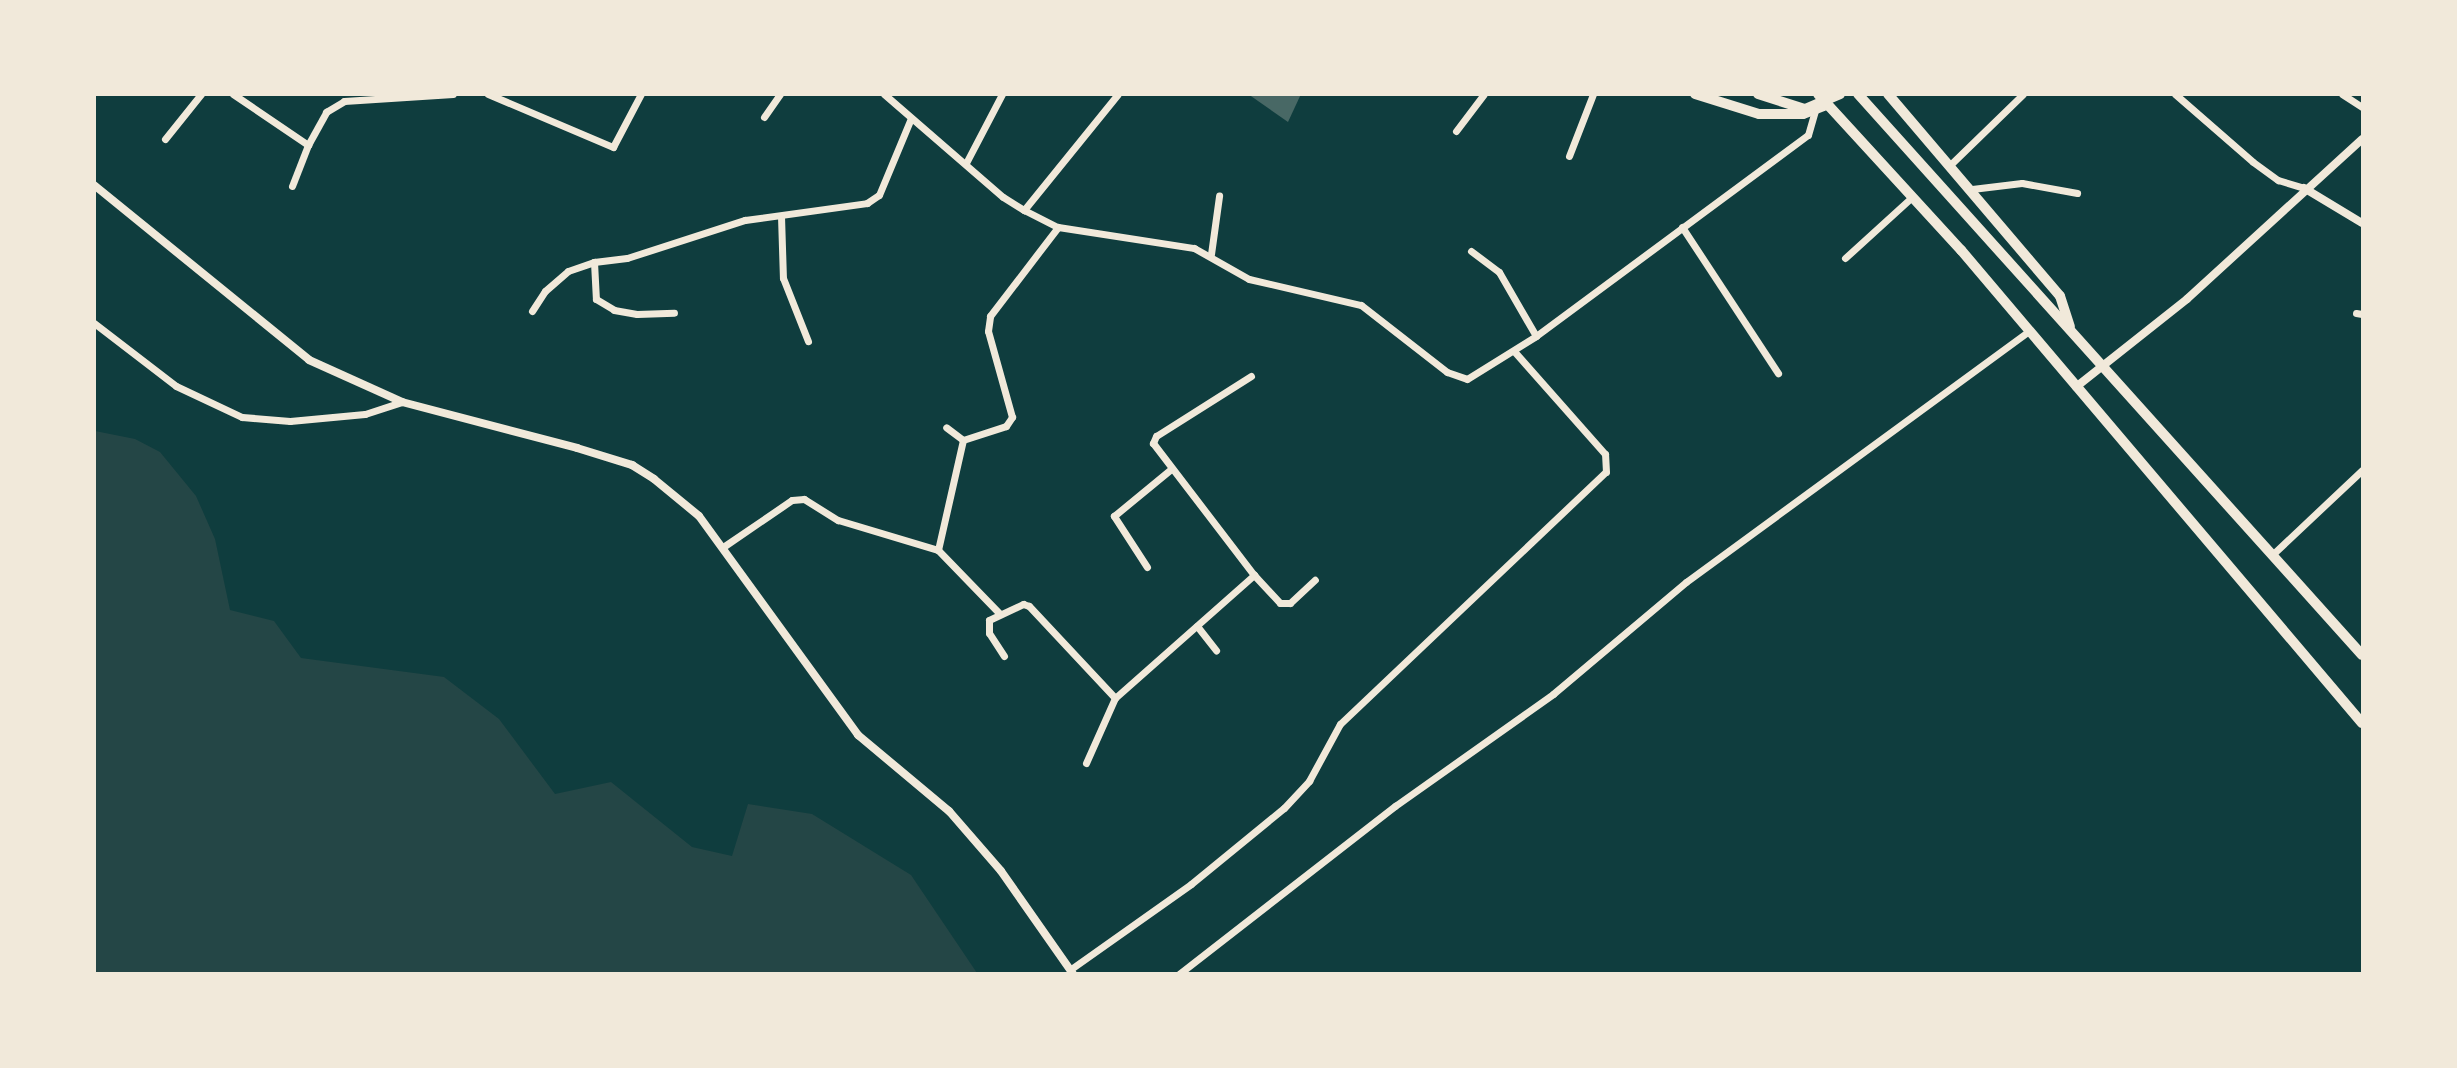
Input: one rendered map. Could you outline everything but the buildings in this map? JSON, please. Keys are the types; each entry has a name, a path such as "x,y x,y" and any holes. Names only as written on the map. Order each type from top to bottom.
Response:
{"main road":[{"path":"1695,94 1759,114 1815,110 1824,101"},
{"path":"1758,94 1805,109 1840,94"},
{"path":"1858,94 2072,332 2104,363 2362,655"},
{"path":"1888,94 1972,189 2060,296 2072,332"},
{"path":"1824,101 2029,331 2362,723"}],"street":[{"path":"166,139 201,94"},
{"path":"233,94 308,145"},
{"path":"292,186 308,145 334,105 398,96 453,94"},
{"path":"488,94 613,147 640,94"},
{"path":"764,117 780,94"},
{"path":"884,94 1024,210 1058,227 1211,254 1249,279 1368,309 1455,377 1467,379 1536,336 1808,135 1815,110"},
{"path":"966,163 1002,94"},
{"path":"1024,210 1118,94"},
{"path":"1456,131 1484,94"},
{"path":"1569,156 1593,94"},
{"path":"1949,166 2023,94"},
{"path":"2175,94 2253,162 2278,180 2304,188 2362,223"},
{"path":"2342,94 2362,107"},
{"path":"532,311 545,291 568,271 594,262 626,258 745,220 867,203 880,195 911,118"},
{"path":"2076,387 2187,299 2304,188 2362,139"},
{"path":"1972,189 2022,183 2077,193"},
{"path":"94,185 309,360 402,401 632,465 699,516 811,666 839,714 858,735 948,811 1043,925 1072,971 1191,884 1284,808 1309,781 1335,730 1606,472 1605,454 1514,351"},
{"path":"1211,254 1219,196"},
{"path":"1845,258 1912,197"},
{"path":"781,216 783,278 808,341"},
{"path":"963,440 1006,426 1012,417 988,331 990,317 1058,227"},
{"path":"1682,227 1778,373"},
{"path":"1471,251 1499,272 1536,336"},
{"path":"594,262 596,299 626,312 674,313"},
{"path":"94,323 176,386 242,417 290,421 365,414 402,401"},
{"path":"1180,974 1395,806 1553,694 1686,582 2029,331"},
{"path":"1251,376 1156,436 1153,443 1254,575 1286,605 1315,580"},
{"path":"946,427 963,440"},
{"path":"938,550 963,440"},
{"path":"1147,567 1114,516 1171,469"},
{"path":"2273,554 2362,470"},
{"path":"723,547 797,498 838,520 938,550 999,613"},
{"path":"1086,763 1115,698 1254,575"},
{"path":"1004,656 988,626 999,613 1023,604 1035,610 1115,698"},
{"path":"1197,626 1216,650"}],"shaded area":[{"path":"95,431 135,439 160,452 196,496 215,539 230,610 274,621 301,658 444,677 499,719 555,794 611,782 692,847 732,856 748,804 812,814 911,875 977,973 95,973"}]}
